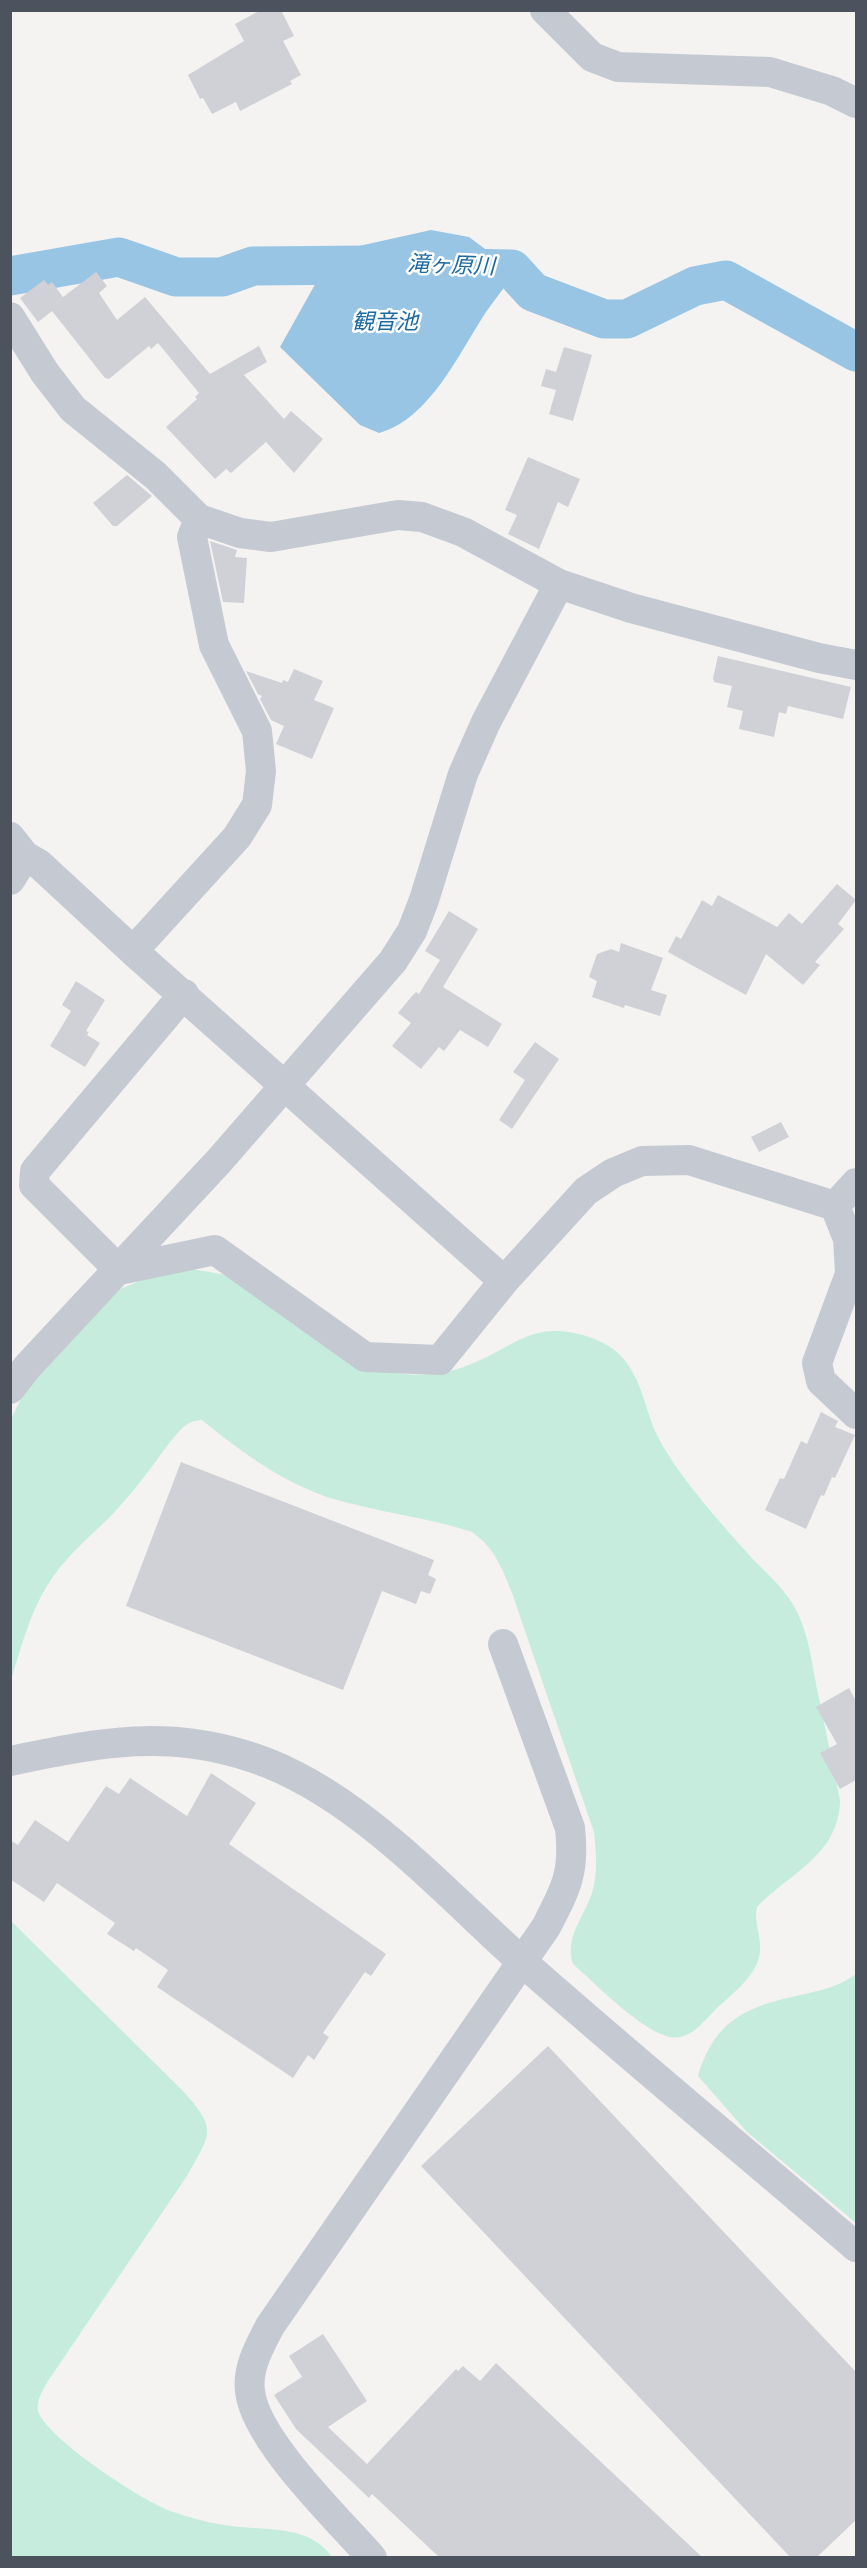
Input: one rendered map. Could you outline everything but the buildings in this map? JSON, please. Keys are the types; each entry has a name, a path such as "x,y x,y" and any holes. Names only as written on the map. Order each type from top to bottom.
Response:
{"street":[{"path":"545,10 592,57 618,67 770,72 832,91 856,103"},
{"path":"10,316 45,373 73,409 156,476 199,519 240,533 271,537 399,515 422,516 463,532 559,584 631,608 819,658 856,665"},
{"path":"133,951 237,837 257,805 261,771 257,731 214,645 192,537 199,519"},
{"path":"10,1389 28,1366 119,1270 393,961 412,931 463,774 486,722 559,584"},
{"path":"15,858 39,864 133,951 504,1281"},
{"path":"119,1270 34,1185 36,1171 184,994"},
{"path":"119,1270 215,1250 365,1357 440,1360 504,1281 586,1191 613,1173 642,1161 688,1160 835,1206"},
{"path":"835,1206 856,1183"},
{"path":"835,1206 848,1239 850,1274 817,1363 821,1381 856,1414"},
{"path":"372,2558 272,2444 257,2417 250,2391 253,2361 270,2326 546,1927 567,1886 573,1858 570,1828 503,1644"},
{"path":"10,1761 110,1742 160,1739 207,1744 254,1758 298,1776 343,1804 856,2247"}],"green space":[{"path":"186,1268 227,1275 373,1368 400,1374 426,1375 452,1371 478,1361 516,1341 547,1332 574,1333 607,1345 620,1355 634,1374 658,1437 677,1468 721,1523 789,1598 802,1623 810,1651 840,1800 838,1819 822,1849 811,1861 757,1907 756,1920 760,1954 755,1968 746,1981 691,2033 680,2037 669,2037 655,2031 624,2010 573,1964 571,1945 573,1936 589,1902 595,1878 594,1832 512,1593 492,1551 472,1532 437,1522 347,1503 312,1491 263,1465 202,1420 191,1422 178,1432 124,1501 53,1576 30,1620 11,1680 11,1419 32,1377 118,1290 151,1276"},
{"path":"10,1920 183,2091 202,2115 207,2132 206,2140 187,2176 48,2381 39,2399 38,2411 45,2423 77,2452 120,2483 159,2506 181,2515 214,2523 302,2535 323,2547 332,2557 11,2557"},
{"path":"856,1974 856,2223 747,2132 698,2076 714,2040 737,2017 767,2004 832,1987"}],"water":[{"name":"観音池","path":"431,230 469,237 512,269 514,274 486,312 442,383 413,414 379,433 360,425 280,347 322,272 314,256"}],"waterway":[{"name":"滝ヶ原川","path":"10,276 119,257 176,277 222,277 253,266 370,265"},
{"name":"滝ヶ原川","path":"459,268 512,269 533,292 604,319 627,319 695,286 726,280 856,352"}]}
